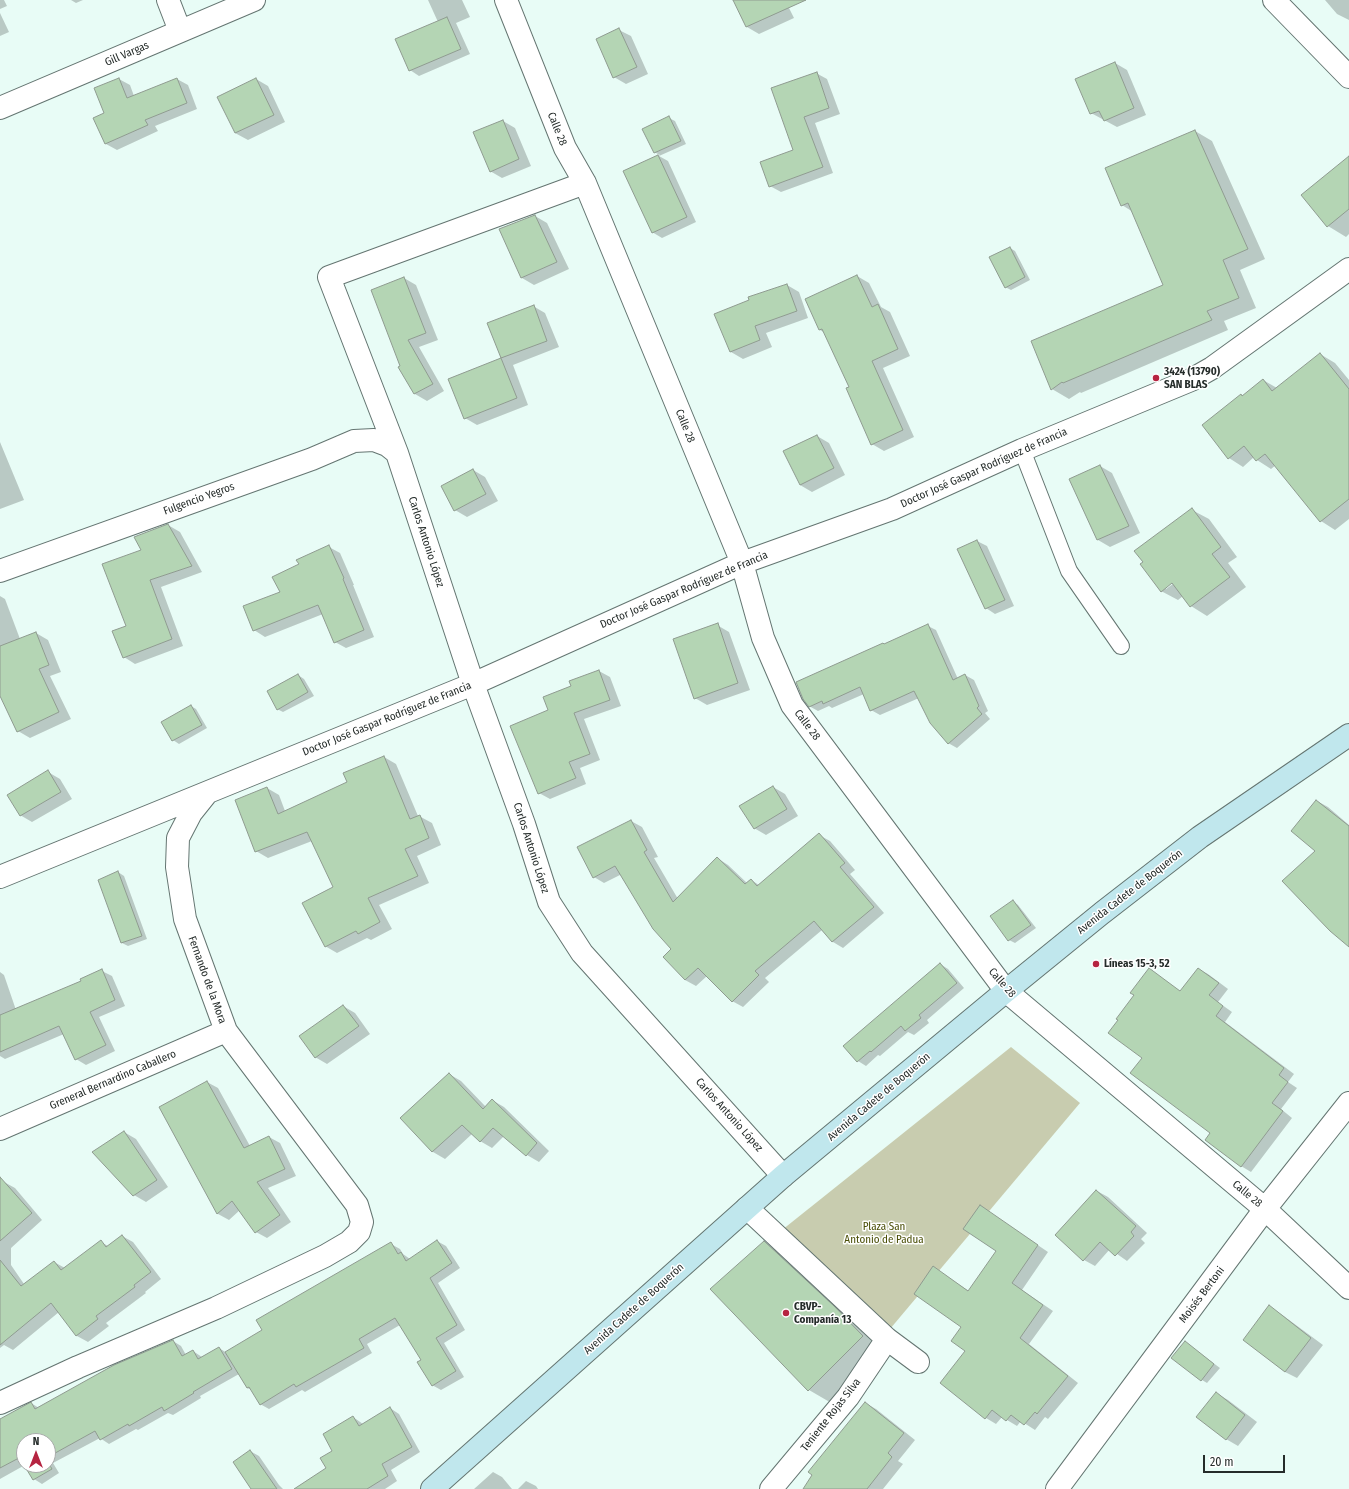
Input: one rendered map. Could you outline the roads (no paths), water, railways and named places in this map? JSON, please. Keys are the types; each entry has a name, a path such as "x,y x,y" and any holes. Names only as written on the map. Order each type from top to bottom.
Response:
{"main road":[{"name":"Avenida Cadete de Boquerón","path":"432,1489 783,1176 1006,991 1102,913 1200,837 1349,735"}],"street":[{"path":"168,0 180,31"},
{"name":"Gill Vargas","path":"0,108 254,0"},
{"name":"Calle 28","path":"506,0 565,148 585,183 742,563 763,638 792,705 1006,991 1265,1209 1349,1288"},
{"path":"1274,0 1349,77"},
{"name":"Carlos Antonio López","path":"585,183 329,277 397,453 473,684 524,824 549,902 582,952 783,1176"},
{"name":"Doctor José Gaspar Rodríguez de Francia","path":"0,877 473,684 742,563 892,509 1022,450 1191,380 1212,368 1349,269"},
{"name":"Fulgencio Yegros","path":"0,570 312,459 354,441 374,440 397,453"},
{"name":"Fernando de la Mora","path":"0,1403 78,1367 216,1308 325,1256 350,1242 359,1232 362,1222 357,1205 226,1032 185,919 177,867 178,838 191,813 209,791"},
{"name":"Greneral Bernardino Caballero","path":"0,1129 226,1032"},
{"name":"Moisés Bertoni","path":"1056,1489 1265,1209 1349,1103"},
{"path":"747,1208 887,1339 918,1362"},
{"name":"Teniente Rojas Silva","path":"771,1489 848,1396 887,1339"}],"lane":[{"path":"1022,450 1069,570 1121,646"}],"place":[{"name":"3424 (13790) SAN BLAS","path":"1156,378"},
{"name":"Líneas 15-3, 52","path":"1096,964"},
{"name":"CBVP- Companía 13","path":"786,1313"}],"park label":[{"name":"Plaza San Antonio de Padua","path":"884,1233"}]}
